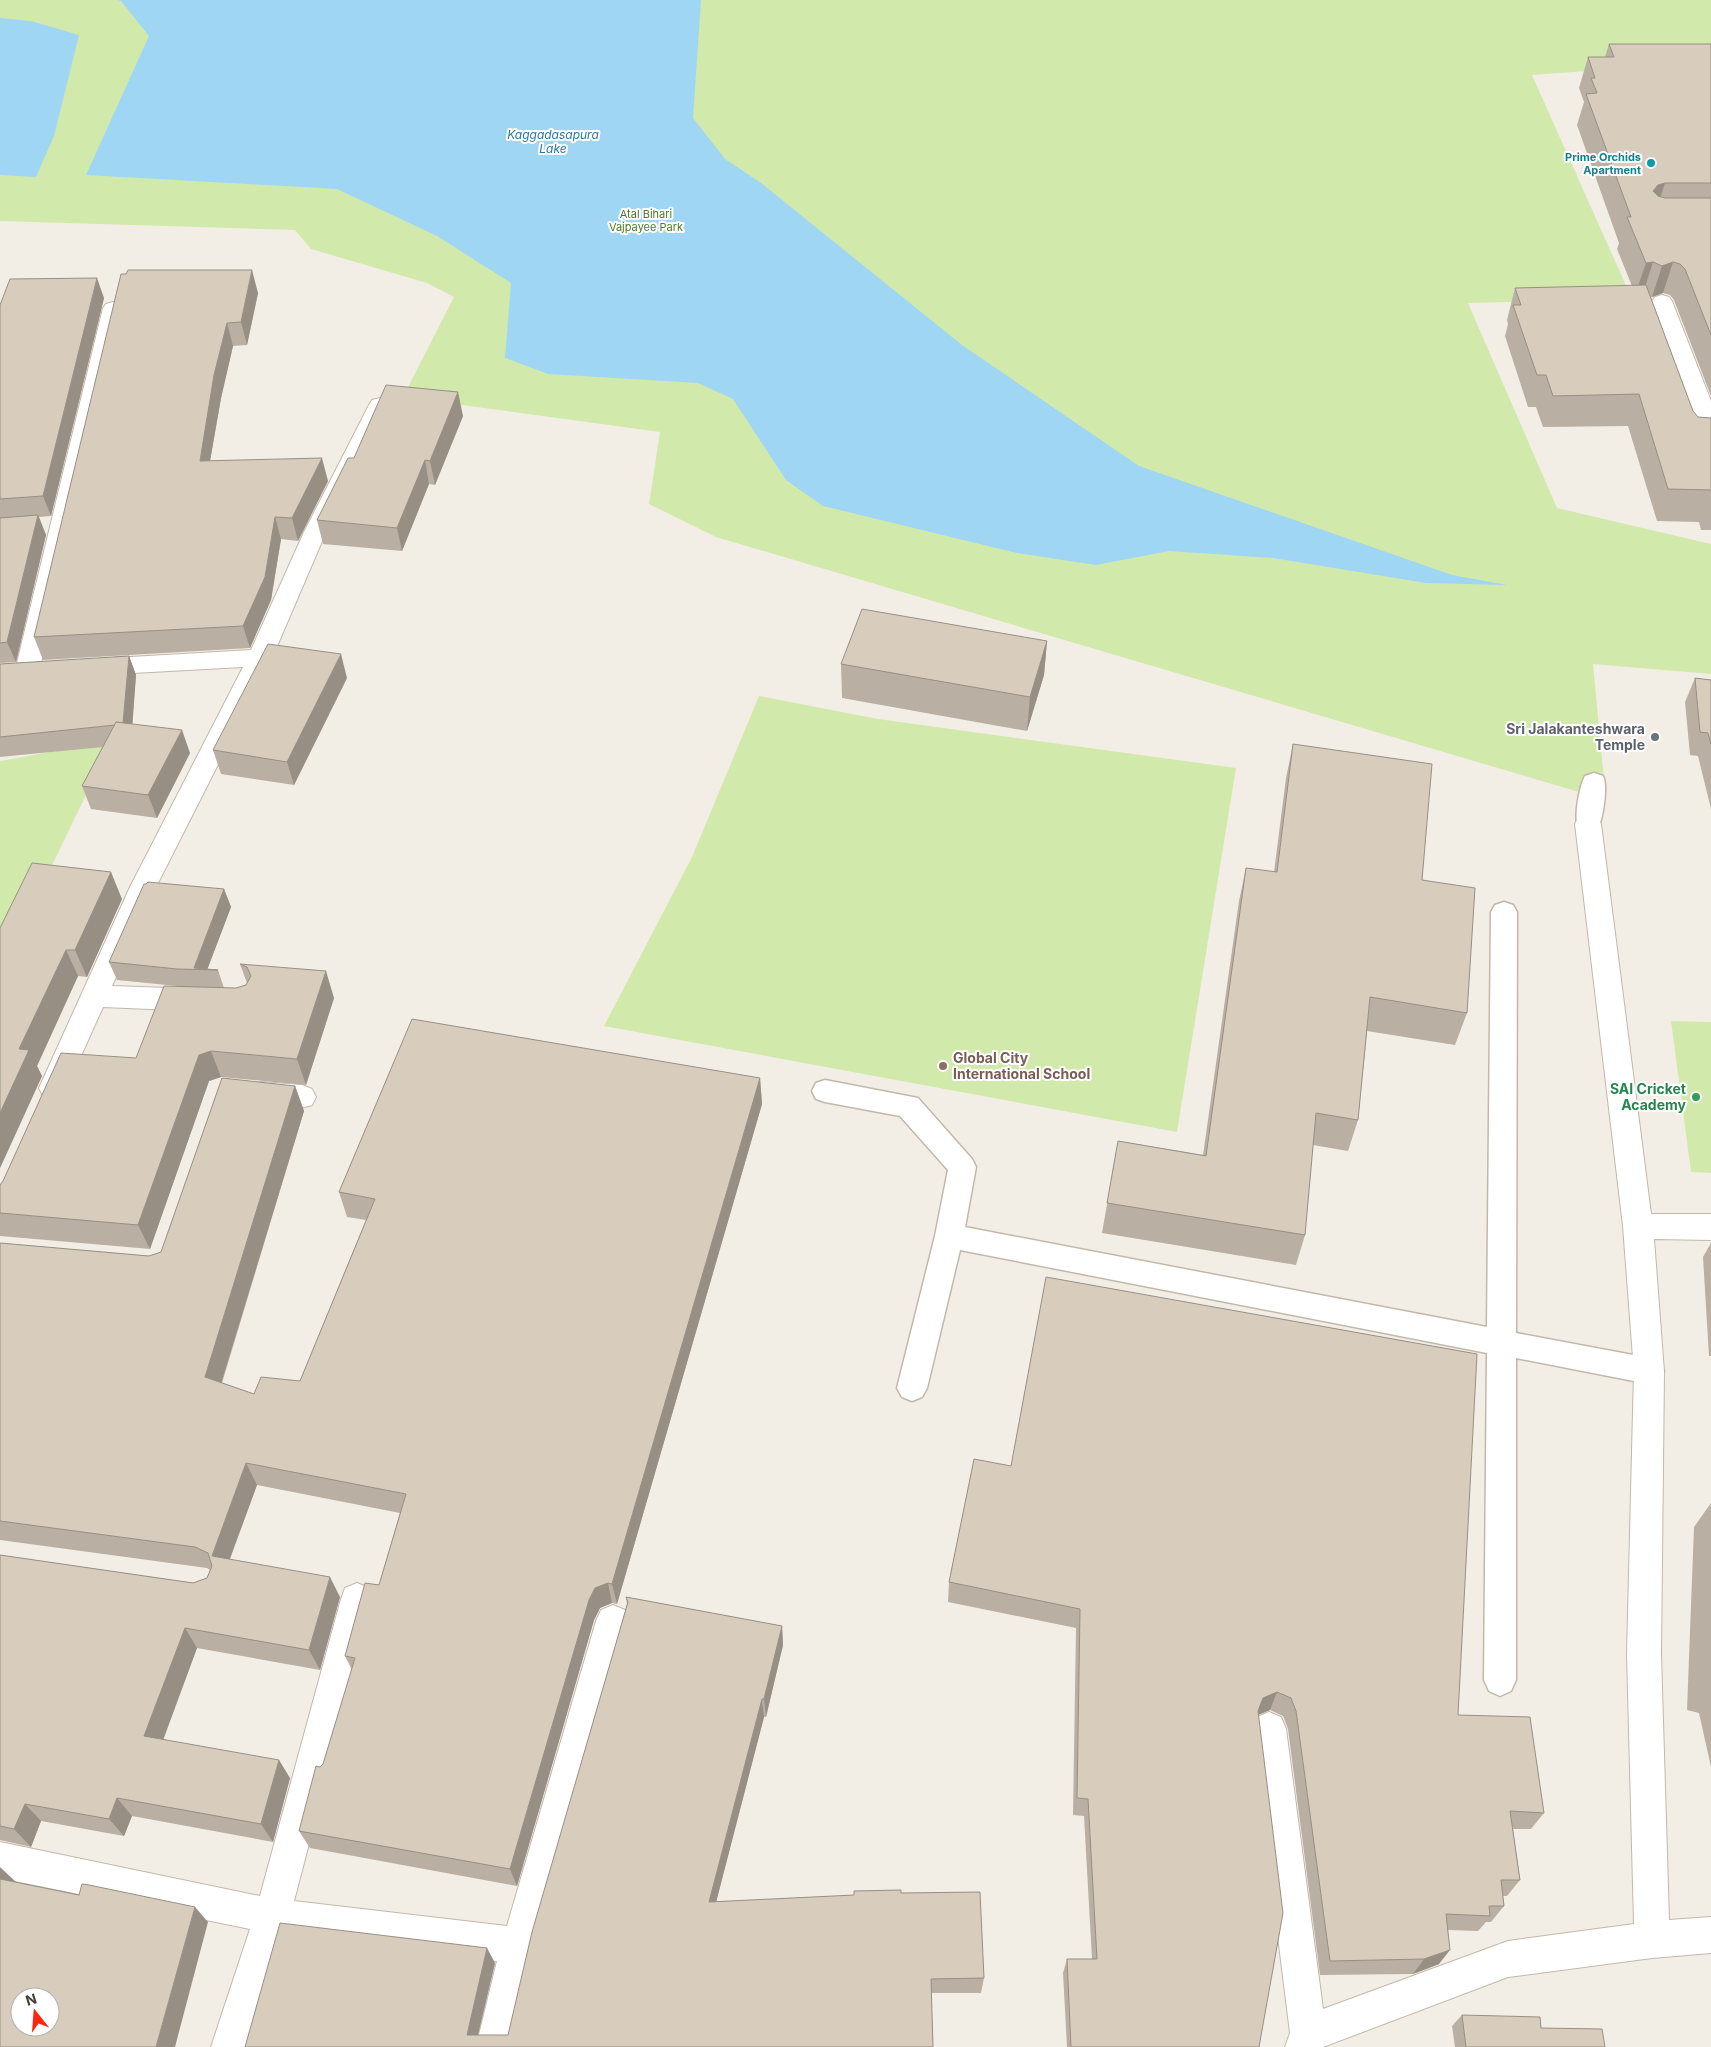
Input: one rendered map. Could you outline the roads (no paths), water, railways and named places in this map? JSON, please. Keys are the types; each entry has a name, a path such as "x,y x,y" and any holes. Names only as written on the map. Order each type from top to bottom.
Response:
{"street":[{"path":"27,671 52,526 118,288"},
{"path":"1652,301 1701,435"},
{"path":"45,1105 143,886 260,658 315,532 389,387"},
{"path":"75,668 260,658"},
{"path":"1588,824 1638,1226 1649,1371 1644,1654 1652,1940"},
{"path":"94,996 226,1001"},
{"path":"239,1092 302,1098"},
{"path":"1638,1226 1711,1227"},
{"path":"230,2047 272,1916 357,1599"},
{"path":"495,2047 519,1946 613,1621"},
{"path":"1269,1729 1306,2040 1508,1959 1652,1940 1710,1941"},
{"path":"0,1860 272,1916 519,1946"}],"lane":[{"path":"1588,824 1594,782"},
{"path":"1500,1680 1504,912"},
{"path":"825,1090 908,1106 962,1167 949,1236 912,1388"},
{"path":"949,1236 1649,1371"}],"water":[{"name":"Kaggadasapura Lake","path":"117,0 701,0 693,118 725,159 761,183 962,345 1139,466 1452,575 1507,585 1426,583 1273,558 1169,551 1096,565 1017,553 823,506 786,480 733,399 698,383 548,374 505,358 511,283 437,236 337,189 86,175 149,36 121,1"},
{"path":"0,18 31,21 79,35 54,136 36,177 0,175"}],"place":[{"name":"Prime Orchids Apartment","path":"1651,163"},
{"name":"Sri Jalakanteshwara Temple","path":"1655,737"},
{"name":"Global City International School","path":"943,1066"},
{"name":"SAI Cricket Academy","path":"1696,1097"}],"park label":[{"name":"Atal Bihari Vajpayee Park","path":"646,220"}]}
